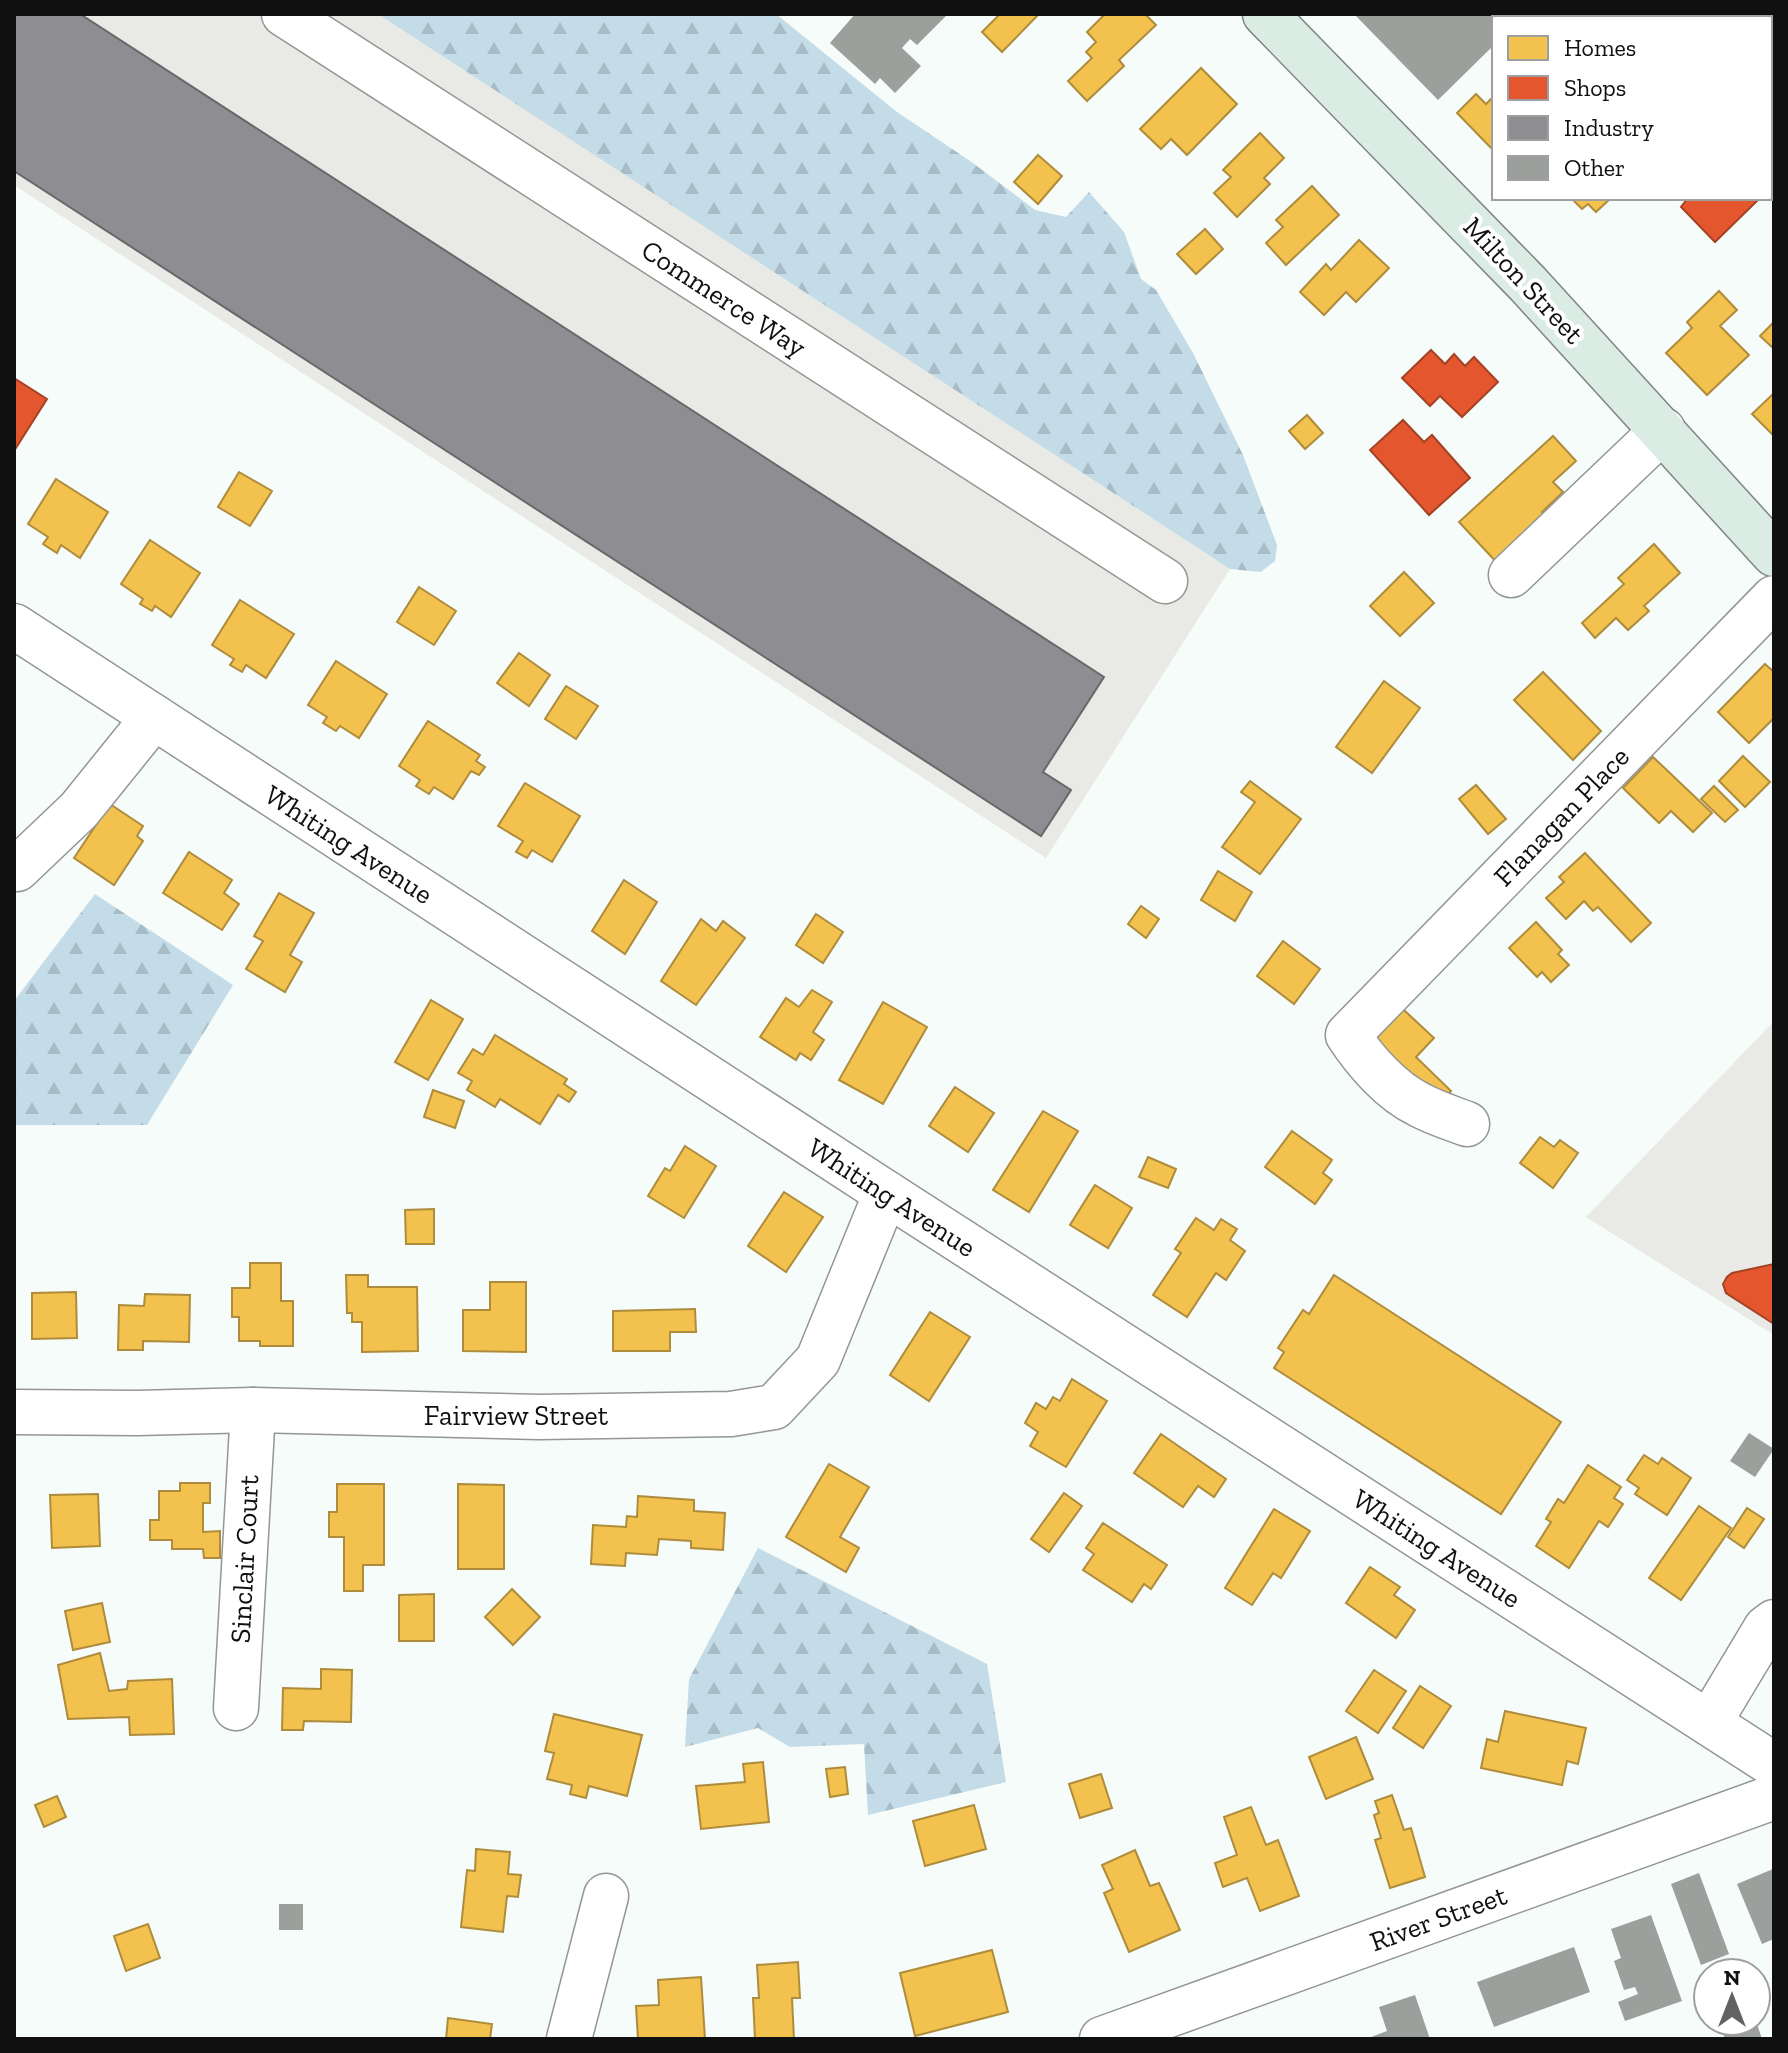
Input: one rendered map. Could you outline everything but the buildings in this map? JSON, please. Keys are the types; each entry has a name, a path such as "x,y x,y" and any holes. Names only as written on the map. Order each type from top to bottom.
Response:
{"main road":[{"name":"Milton Street","path":"1265,14 1444,195 1774,554"}],"street":[{"name":"Commerce Way","path":"284,14 1165,581"},
{"path":"1511,575 1663,430"},
{"name":"Flanagan Place","path":"1467,1124 1417,1104 1380,1074 1358,1051 1348,1035 1774,598"},
{"name":"Whiting Avenue","path":"14,626 1774,1765"},
{"path":"17,869 79,810 154,717"},
{"name":"Fairview Street","path":"14,1412 253,1410 539,1417 731,1414 774,1407 818,1360 886,1193"},
{"name":"Sinclair Court","path":"236,1708 253,1410"},
{"path":"1709,1723 1766,1628 1774,1622"},
{"name":"River Street","path":"1102,2039 1774,1797"},
{"path":"569,2039 606,1896"}],"shaded area":[{"path":"14,14 380,14 1230,569 1046,858 14,185"},
{"path":"1618,14 1774,14 1774,139 1772,16"},
{"path":"1774,1021 1774,1335 1586,1217"}],"green space":[{"path":"378,14 776,14 897,112 973,163 1035,210 1066,217 1089,192 1124,232 1141,279 1156,290 1193,353 1243,455 1277,545 1275,561 1261,572 1230,569"},
{"path":"95,894 233,985 147,1125 14,1125 14,1001"},
{"path":"758,1548 987,1664 1006,1782 868,1815 864,1744 790,1747 758,1728 685,1747 689,1679"}]}
